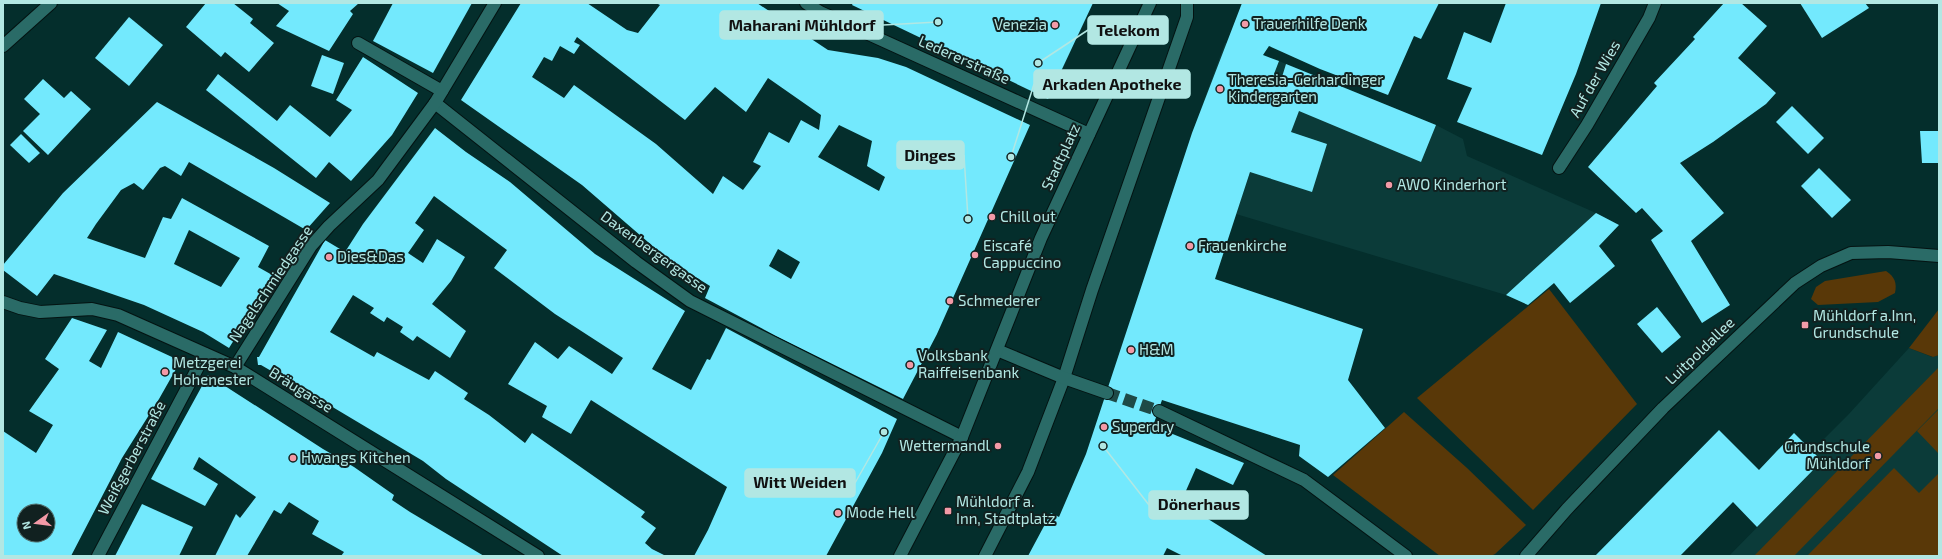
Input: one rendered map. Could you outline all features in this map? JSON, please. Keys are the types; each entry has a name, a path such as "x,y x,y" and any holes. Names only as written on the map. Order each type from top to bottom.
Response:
{"street":[{"path":"3,46 51,3"},
{"name":"Nagelschmiedgasse","path":"235,367 311,246 329,226 378,180 435,103 495,3"},
{"name":"Ledererstraße","path":"806,3 820,12 1089,134"},
{"name":"Stadtplatz","path":"900,556 962,436 1041,238 1150,3"},
{"path":"985,556 1028,472 1064,378 1092,290 1187,17 1188,3"},
{"name":"Auf der Wies","path":"1559,168 1587,125 1649,18 1655,3"},
{"path":"358,43 442,91"},
{"name":"Daxenbergergasse","path":"435,103 636,262 690,301 962,436"},
{"name":"Luitpoldallee","path":"1526,556 1567,509 1663,408 1795,283 1820,266 1851,254 1888,252 1939,256"},
{"name":"Bräugasse","path":"3,302 20,308 40,312 92,309 118,315 235,367 538,556"},
{"path":"997,350 1064,378 1108,393"},
{"name":"Weißgerberstraße","path":"98,556 205,354"},
{"path":"1159,411 1304,480 1406,556"}],"shaded area":[{"name":"AWO Kinderhort","path":"1225,43 1279,61 1436,125 1463,139 1467,156 1596,213 1619,225 1599,246 1528,305 1506,295 1236,214 1256,155 1192,133"},
{"path":"1886,271 1895,280 1895,293 1878,302 1818,305 1811,299 1816,287 1825,281"},
{"path":"1549,289 1637,404 1533,510 1417,398"},
{"path":"1939,309 1939,355 1933,357 1909,348"},
{"name":"Grundschule Mühldorf","path":"1909,348 1932,357 1939,355 1939,556 1729,556 1822,461 1812,451 1848,415"},
{"path":"1939,367 1939,408 1794,556 1754,556"},
{"path":"1939,409 1939,454 1917,431"},
{"path":"1404,412 1467,468 1526,525 1495,554 1491,556 1440,556 1333,475"},
{"path":"1894,468 1919,493 1939,473 1939,556 1807,556"}],"building":[{"path":"206,3 233,3 253,19 250,23 274,43 249,72 225,52 221,57 186,27"},
{"path":"277,3 359,3 350,11 353,14 329,51 276,26 289,11"},
{"path":"393,3 472,3 433,73 373,41"},
{"path":"521,3 587,3 627,30 638,33 660,5 656,3 757,3 828,50 878,58 906,67 1030,125 937,334 903,399 776,336 705,298 710,286 670,261 582,185 461,100","holes":["577,37 685,120 715,87 746,112 768,78 821,115 819,130 801,120 789,143 769,132 753,162 761,166 743,190 723,176 713,194 656,144 574,85 564,98 532,77 544,57 552,61 560,46 574,54 580,45 574,42","839,125 872,141 867,166 885,177 879,191 818,157","778,249 800,262 791,279 769,266"]},
{"path":"853,3 1093,3 1048,99 852,5"},
{"path":"1242,3 1439,3 1421,39 1414,36 1388,95 1320,69 1269,46 1263,55 1279,61 1274,74 1282,77 1286,64 1436,125 1421,162 1299,111 1291,132 1327,144 1312,192 1250,172 1215,279 1363,329 1348,380 1385,428 1328,477 1299,456 1300,445 1162,400 1153,426 1244,463 1233,485 1196,468 1181,502 1267,556 1183,556 1167,548 1163,556 1028,556 1051,513 1059,517 1086,454 1192,133"},
{"path":"1506,3 1601,3 1576,74 1542,155 1457,122 1472,88 1447,79 1464,32 1491,43"},
{"path":"1724,3 1741,3 1767,26 1738,58 1776,93 1766,104 1713,142 1680,163 1724,213 1691,241 1730,305 1702,323 1651,240 1663,231 1642,208 1636,213 1588,167 1657,86 1654,83 1695,39 1693,37"},
{"path":"1800,3 1865,3 1869,8 1822,38"},
{"path":"129,17 163,45 129,86 95,58"},
{"path":"322,55 344,63 333,94 311,86"},
{"path":"363,57 418,93 392,135 351,181 329,162 316,178 206,90 218,74 277,121 290,105 330,137 352,110 336,100"},
{"path":"43,79 64,98 71,91 91,109 48,155 23,131 40,114 24,99"},
{"path":"157,102 274,168 330,203 306,230 189,162 181,176 165,166 160,168 143,190 134,183 121,190 96,224 87,238 145,258 163,217 171,219 182,198 269,246 258,267 274,276 229,348 203,332 144,305 54,274 37,296 3,270 3,265 63,193","holes":["189,230 240,258 221,287 174,264"]},
{"path":"1792,106 1824,138 1808,154 1776,122"},
{"path":"435,128 466,152 510,182 595,254 685,311 652,369 691,390 707,359 710,360 726,328 897,419 882,453 826,556 694,556 708,530 727,487 591,400 571,434 542,417 547,406 508,384 535,342 558,359 569,346 612,374 623,358 555,314 494,268 507,250 434,196 415,223 424,230 408,253 423,263 437,239 465,257 451,281 432,304 466,331 450,358 417,336 413,341 400,332 403,327 387,317 384,322 370,313 374,308 353,295 330,332 374,357 377,352 429,380 435,371 468,393 464,399 489,415 525,443 532,433 645,512 641,517 656,528 645,543 652,549 666,556 563,556 446,479 423,461 299,387 261,365 258,365 257,357 259,357 325,240 345,252 363,224"},
{"path":"1920,131 1939,131 1939,163 1922,163"},
{"path":"21,134 40,153 29,163 10,145"},
{"path":"1819,168 1851,200 1832,218 1801,186"},
{"path":"1596,213 1619,225 1599,246 1615,266 1570,303 1554,283 1528,305 1506,295"},
{"path":"1657,307 1681,337 1662,353 1637,324"},
{"path":"72,318 107,330 89,361 101,368 118,332 172,357 176,369 122,458 71,556 3,556 3,431 36,453 53,425 29,411 59,369 45,359"},
{"path":"208,375 323,449 354,467 394,495 392,500 410,512 484,556 341,556 344,552 312,534 319,521 289,502 281,514 274,510 247,556 215,556 236,514 240,518 256,497 199,457 193,469 218,484 205,506 151,479"},
{"path":"1719,430 1759,470 1794,433 1822,461 1757,527 1733,502 1680,556 1595,556"},
{"path":"142,504 193,527 179,556 115,556"}],"tunnel":[{"path":"1107,393 1159,411"}],"place":[{"name":"Maharani Mühldorf","path":"938,22"},
{"name":"Trauerhilfe Denk","path":"1245,24"},
{"name":"Venezia","path":"1055,25"},
{"name":"Telekom","path":"1038,63"},
{"name":"Theresia-Gerhardinger Kindergarten","path":"1220,89"},
{"name":"Arkaden Apotheke","path":"1011,157"},
{"name":"AWO Kinderhort","path":"1389,185"},
{"name":"Chill out","path":"992,217"},
{"name":"Dinges","path":"968,219"},
{"name":"Frauenkirche","path":"1190,246"},
{"name":"Eiscafé Cappuccino","path":"975,255"},
{"name":"Dies&Das","path":"329,257"},
{"name":"Schmederer","path":"950,301"},
{"name":"Mühldorf a.Inn, Grundschule","path":"1805,325"},
{"name":"H&M","path":"1131,350"},
{"name":"Volksbank Raiffeisenbank","path":"910,365"},
{"name":"Metzgerei Hohenester","path":"165,372"},
{"name":"Superdry","path":"1104,427"},
{"name":"Witt Weiden","path":"884,432"},
{"name":"Wettermandl","path":"998,446"},
{"name":"Dönerhaus","path":"1103,446"},
{"name":"Grundschule Mühldorf","path":"1878,456"},
{"name":"Hwangs Kitchen","path":"293,458"},
{"name":"Mühldorf a. Inn, Stadtplatz","path":"948,511"},
{"name":"Mode Hell","path":"838,513"}]}
